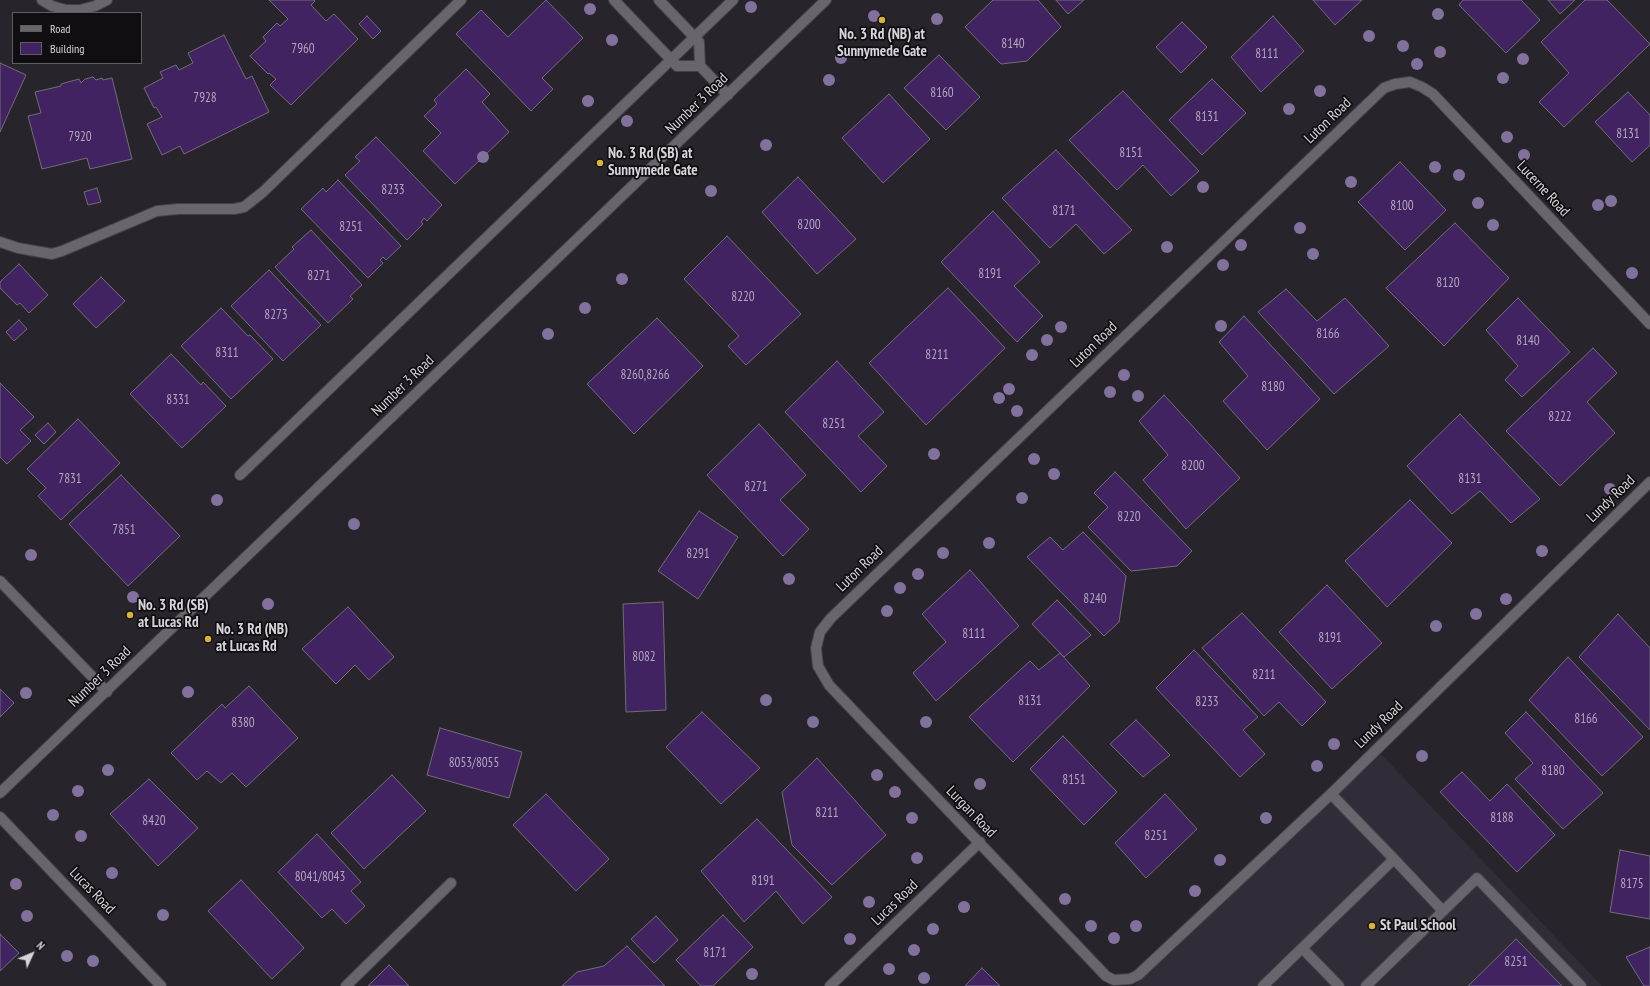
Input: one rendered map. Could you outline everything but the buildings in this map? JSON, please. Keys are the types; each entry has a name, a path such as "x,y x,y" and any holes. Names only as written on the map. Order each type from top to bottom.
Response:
{"street":[{"path":"42,0 52,6 66,10 80,10 95,6 107,0"},
{"path":"0,242 18,248 52,254 157,211 234,209 244,207 263,192 461,0"},
{"path":"614,0 677,66 700,66"},
{"path":"659,0 699,42 700,66 728,95"},
{"path":"240,475 733,0"},
{"name":"Number 3 Road","path":"0,793 826,0"},
{"name":"Lucerne Road","path":"1410,82 1433,94 1650,324"},
{"name":"Luton Road","path":"816,648 820,632 831,618 1384,88 1395,84 1410,82"},
{"name":"Lundy Road","path":"1123,980 1130,979 1138,975 1331,794 1650,482"},
{"path":"0,581 106,692"},
{"name":"Lurgan Road","path":"816,648 818,666 829,685 1106,976 1114,980 1123,980"},
{"path":"1331,794 1443,911"},
{"name":"Lucas Road","path":"0,817 161,986"},
{"name":"Lucas Road","path":"830,986 980,842"},
{"path":"1263,986 1394,859"},
{"path":"1366,986 1477,878 1581,986"},
{"path":"346,986 451,883"},
{"path":"1302,948 1339,986"}],"shaded area":[{"name":"St Paul School","path":"1381,754 1602,986 1134,986"}],"place":[{"name":"No. 3 Rd (NB) at Sunnymede Gate","path":"882,20"},
{"name":"No. 3 Rd (SB) at Sunnymede Gate","path":"600,163"},
{"name":"No. 3 Rd (SB) at Lucas Rd","path":"130,615"},
{"name":"No. 3 Rd (NB) at Lucas Rd","path":"208,639"},
{"name":"St Paul School","path":"1372,926"}]}
